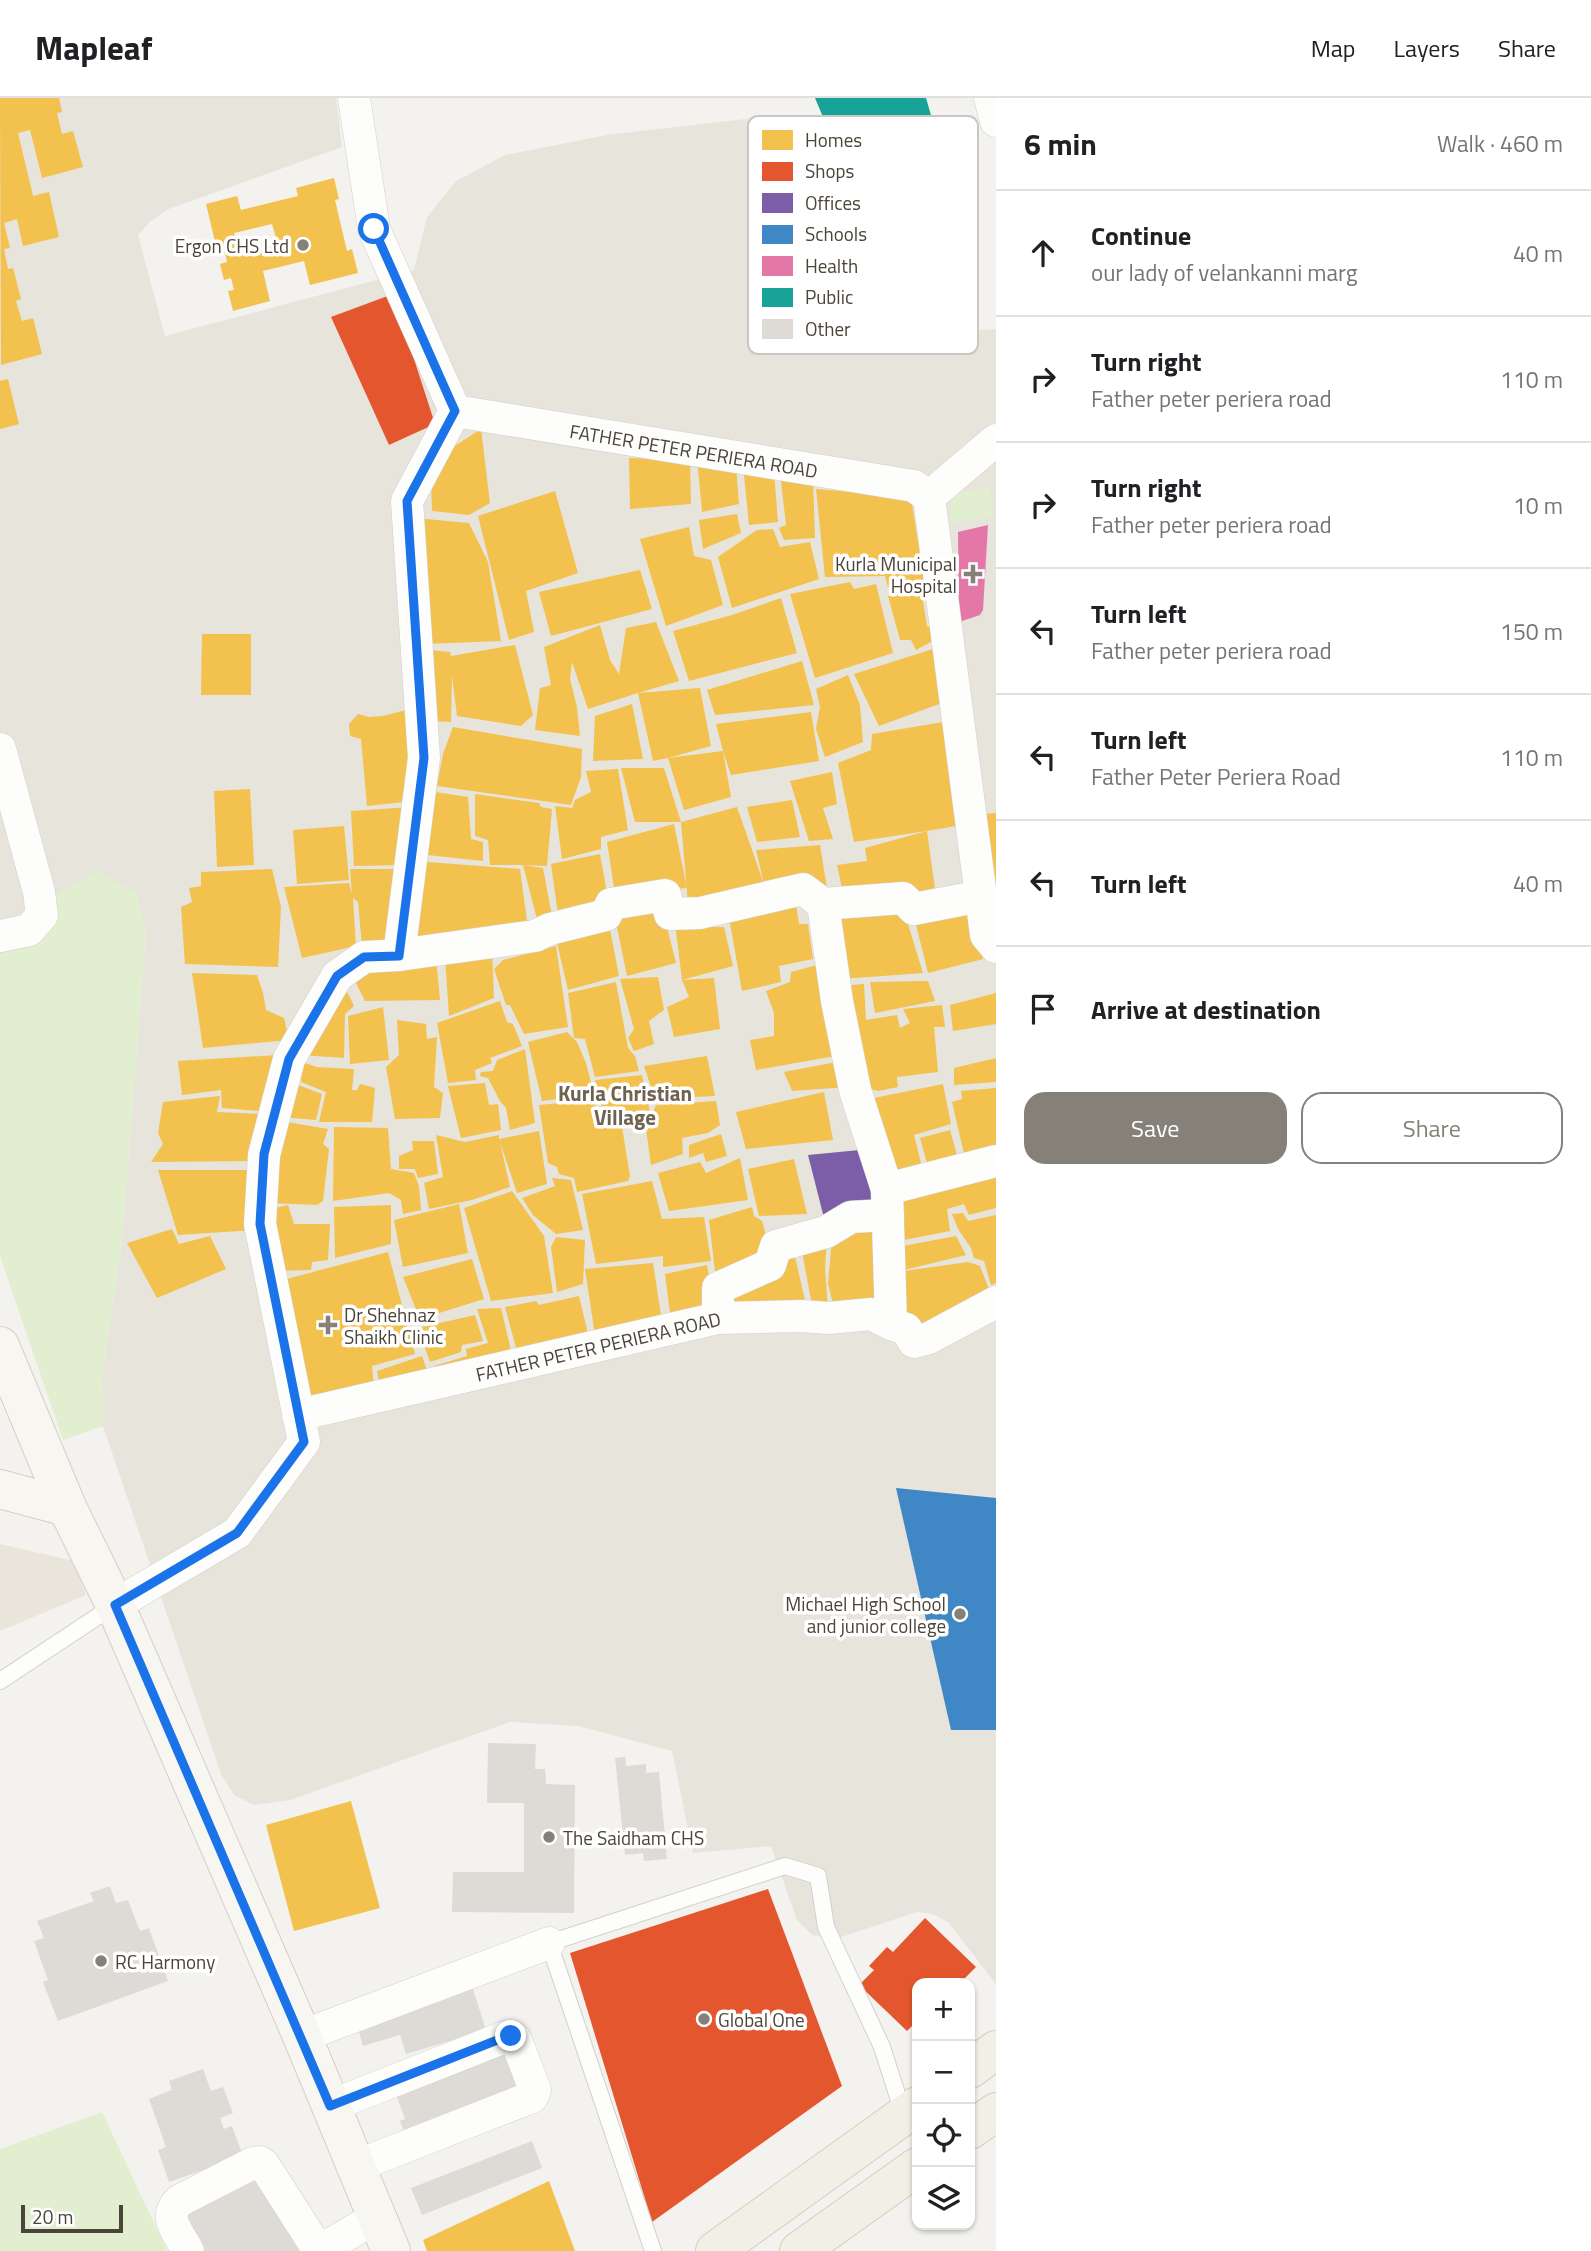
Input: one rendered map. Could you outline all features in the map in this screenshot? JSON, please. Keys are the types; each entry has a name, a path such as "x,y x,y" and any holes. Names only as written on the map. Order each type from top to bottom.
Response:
{"main road":[{"path":"975,2065 996,2050"},
{"path":"715,2251 911,2111"},
{"path":"975,2127 996,2112"},
{"path":"799,2251 912,2171"}],"street":[{"path":"354,98 374,229 455,411 407,501 424,758 399,956"},
{"path":"990,98 996,121"},
{"name":"FATHER PETER PERIERA ROAD","path":"455,411 914,486 929,497"},
{"path":"996,440 929,497 986,935 996,947"},
{"path":"0,749 40,892 42,915 29,930 0,936"},
{"path":"115,1605 237,1533 304,1442 260,1224 264,1154 289,1059 337,976 364,957 399,956 521,939 606,915 611,904 665,895 670,914 700,913 803,889 822,904 903,898 914,909 981,896"},
{"path":"822,904 837,1002 855,1090 888,1202 891,1324"},
{"name":"FATHER PETER PERIERA ROAD","path":"298,1415 718,1318 719,1288 770,1265 776,1246 826,1231 851,1217 996,1161"},
{"path":"718,1318 829,1318 870,1314 906,1329 914,1342 929,1338 996,1302"},
{"path":"0,1346 67,1507 115,1605 302,2036 384,2234 319,2251 260,2162 192,2194 172,2208 170,2218 188,2251"},
{"path":"0,1489 67,1507"},
{"path":"302,2036 549,1943"},
{"path":"330,2106 505,2037 511,2036 516,2040 535,2091 532,2098 356,2166"}],"lane":[{"path":"0,1681 115,1605"},
{"path":"653,2251 549,1943 785,1866 818,1876 826,1927 911,2111"}],"shaded area":[{"name":"Kurla Christian Village","path":"0,98 336,98 342,147 166,210 138,235 165,336 414,270 427,217 456,181 505,155 607,135 748,119 748,354 978,354 978,330 996,329 996,1984 948,1922 932,1914 917,1912 835,1939 812,1935 797,1920 771,1846 693,1853 672,1751 578,1726 510,1722 290,1800 254,1805 234,1795 221,1774 103,1426 102,1377 122,1242 146,932 137,894 0,927"},
{"path":"0,1544 74,1561 86,1595 0,1631"}],"green space":[{"path":"990,487 993,518 950,523 952,494"},
{"path":"97,871 137,893 146,932 122,1242 102,1377 103,1426 63,1440 0,1256 0,927"},
{"path":"102,2112 167,2251 0,2251 0,2149"}],"building: Homes":[{"path":"0,98 59,98 62,112 57,113 62,134 73,131 83,167 42,178 30,130 18,133 33,196 49,192 59,237 23,246 17,219 4,223 10,248 4,249 8,269 13,268 21,299 16,301 22,321 33,318 42,354 1,365"},
{"name":"Ergon CHS Ltd","path":"334,178 339,199 335,200 347,251 352,249 358,273 310,285 304,261 263,271 270,301 233,311 228,291 234,290 231,278 224,280 220,264 227,262 225,252 218,254 206,204 237,196 241,210 298,196 296,188","holes":["272,224 277,241 238,251 234,233"]},
{"path":"8,379 19,424 0,429 0,381"},
{"path":"481,429 490,503 469,515 432,511 431,477 447,451"},
{"path":"697,457 736,465 739,504 702,512"},
{"path":"629,458 690,460 691,504 630,509"},
{"path":"743,465 774,470 778,522 749,525"},
{"path":"780,473 813,478 815,538 784,540 779,528 786,525"},
{"path":"816,489 911,497 924,580 888,587 885,576 825,577"},
{"path":"555,491 578,573 526,591 534,632 509,640 478,516"},
{"path":"737,514 741,533 703,549 699,520"},
{"path":"415,518 469,523 488,562 501,641 426,644"},
{"path":"689,527 694,556 711,560 723,605 666,626 640,539"},
{"path":"773,529 780,547 810,542 819,579 732,608 718,557 757,530"},
{"path":"640,570 652,609 551,636 539,592"},
{"path":"850,582 854,589 876,584 893,653 815,678 790,594"},
{"path":"921,588 927,626 937,630 940,637 916,650 911,640 900,640 888,596"},
{"path":"781,598 797,653 689,681 673,631"},
{"path":"656,622 679,681 588,709 572,662 570,679 580,736 535,730 540,688 551,685 544,647 600,625 610,660 619,674 626,628"},
{"path":"202,634 251,634 251,695 201,695"},
{"path":"515,645 533,715 521,726 457,716 452,676 451,722 427,721 419,649 450,652 451,656"},
{"path":"936,648 950,700 879,726 854,674"},
{"path":"802,661 814,705 715,715 707,690"},
{"path":"848,675 860,705 863,742 825,757 816,729 820,707 816,689"},
{"path":"700,688 711,746 653,761 638,693"},
{"path":"632,704 643,759 593,761 595,716"},
{"path":"414,708 414,801 367,806 361,739 350,736 349,724 358,714 369,717 383,716"},
{"path":"811,712 819,761 731,775 716,724"},
{"path":"949,721 956,826 854,842 838,763 871,750 872,734"},
{"path":"453,727 582,749 581,777 571,805 437,786 443,754"},
{"path":"723,751 731,797 684,810 668,758"},
{"path":"621,768 664,768 681,822 635,822"},
{"path":"618,769 628,830 601,837 601,849 562,859 555,806 572,808 575,800 591,792 586,771"},
{"path":"832,772 837,804 823,808 833,839 809,841 790,781"},
{"path":"250,789 254,865 217,867 214,791"},
{"path":"429,791 468,797 471,839 483,842 483,861 418,854"},
{"path":"475,794 539,803 541,807 552,809 547,866 490,865 488,840 475,836"},
{"path":"792,800 800,837 757,842 747,807"},
{"path":"411,807 405,865 354,866 351,811"},
{"path":"737,807 764,884 756,850 820,845 827,888 688,903 681,822"},
{"path":"996,813 996,914 983,814"},
{"path":"674,824 687,888 615,894 607,842"},
{"path":"344,826 349,880 297,884 293,830"},
{"path":"927,831 935,889 915,899 843,893 837,865 867,861 865,848"},
{"path":"600,854 608,898 559,922 551,864"},
{"path":"414,861 520,869 529,936 410,952"},
{"path":"523,865 543,868 552,916 538,923"},
{"path":"272,869 281,907 278,967 185,964 181,907 192,902 189,888 201,886 201,872"},
{"path":"350,869 405,869 396,944 362,946 358,902 353,898 356,946 302,958 284,887 349,883 352,894"},
{"path":"795,898 799,924 808,924 813,959 779,966 781,982 742,991 728,912"},
{"path":"661,903 676,963 627,976 614,913"},
{"path":"968,903 983,959 928,973 914,917"},
{"path":"903,908 923,973 842,979 832,913"},
{"path":"674,915 707,927 724,927 733,966 682,980"},
{"path":"608,919 619,976 568,990 555,934"},
{"path":"556,946 568,1027 524,1034 510,1005 506,1005 494,969 503,960"},
{"path":"492,951 494,998 449,1016 445,957"},
{"path":"436,956 440,1000 365,1001 356,983 348,976 355,976"},
{"path":"828,962 841,1055 756,1070 750,1040 774,1036 774,1013 766,991 790,982 791,972"},
{"path":"192,973 257,975 266,1010 284,1018 289,1040 203,1048"},
{"path":"658,977 664,1010 649,1021 654,1044 634,1051 628,1038 634,1029 620,979"},
{"path":"714,978 720,1029 674,1037 667,1007 689,997 682,980"},
{"path":"342,981 354,1006 345,1014 344,1058 300,1055"},
{"path":"928,981 935,1001 875,1013 870,982"},
{"path":"616,982 628,1048 635,1056 639,1071 595,1077 585,1039 574,1038 568,993"},
{"path":"864,984 866,1020 897,1015 900,1028 910,1023 903,1009 942,1005 945,1027 934,1027 938,1072 897,1077 898,1087 878,1091 859,1086 839,986"},
{"path":"996,993 996,1024 953,1031 950,1005"},
{"path":"500,1001 507,1022 513,1024 522,1046 490,1058 492,1063 475,1070 476,1080 448,1083 437,1023"},
{"path":"383,1007 389,1060 350,1064 348,1016"},
{"path":"397,1020 426,1024 427,1039 437,1037 434,1087 443,1093 440,1118 395,1119 386,1067 399,1055"},
{"path":"567,1032 577,1042 594,1094 542,1101 528,1042"},
{"path":"525,1049 535,1123 510,1130 506,1108 488,1078 480,1076 481,1072 493,1071 497,1060"},
{"path":"278,1055 272,1112 222,1108 221,1090 182,1095 178,1061"},
{"path":"707,1056 715,1096 655,1099 644,1066"},
{"path":"996,1058 996,1082 954,1085 954,1068"},
{"path":"842,1061 849,1087 792,1091 784,1072"},
{"path":"302,1062 317,1067 354,1069 352,1090 357,1090 360,1084 375,1088 372,1122 319,1122 326,1092 301,1082"},
{"path":"642,1075 651,1117 656,1105 716,1101 720,1125 708,1133 682,1138 683,1154 651,1165 646,1129 649,1122 607,1127 595,1080"},
{"path":"293,1083 322,1094 316,1120 281,1117"},
{"path":"485,1083 489,1105 498,1104 501,1130 461,1138 448,1086"},
{"path":"943,1084 951,1124 914,1135 924,1175 886,1184 864,1100"},
{"path":"996,1088 996,1152 965,1158 952,1102 962,1099 961,1091"},
{"path":"824,1092 833,1140 746,1149 736,1112"},
{"path":"220,1096 217,1112 262,1114 260,1161 151,1162 163,1144 158,1133 163,1102"},
{"path":"594,1100 600,1127 622,1127 630,1176 628,1181 577,1192 574,1178 559,1174 557,1167 548,1163 539,1105"},
{"path":"281,1121 328,1129 323,1144 329,1149 323,1201 317,1205 270,1203"},
{"path":"334,1127 388,1128 391,1169 414,1173 419,1186 421,1210 403,1214 401,1200 389,1193 333,1201"},
{"path":"950,1130 960,1166 930,1174 920,1138"},
{"path":"539,1131 547,1184 517,1193 500,1142 510,1187 472,1200 429,1209 424,1183 443,1177 436,1135 465,1142"},
{"path":"721,1134 727,1156 706,1162 703,1153 689,1158 689,1145"},
{"path":"412,1141 434,1141 438,1174 418,1178 415,1169 399,1169 399,1156 413,1150"},
{"path":"740,1158 748,1200 669,1211 658,1173 700,1162 706,1173"},
{"path":"794,1159 807,1214 759,1216 748,1169"},
{"path":"996,1163 996,1208 969,1215 964,1204 947,1209 950,1231 904,1240 894,1193"},
{"path":"158,1170 254,1170 255,1230 178,1235"},
{"path":"552,1178 571,1180 583,1230 556,1234 533,1215 522,1198 555,1186"},
{"path":"652,1181 662,1219 704,1217 711,1261 663,1267 663,1256 596,1264 582,1194"},
{"path":"512,1191 544,1236 553,1293 491,1301 464,1208"},
{"path":"459,1204 468,1253 403,1267 394,1220"},
{"path":"288,1205 294,1224 330,1224 328,1260 312,1262 311,1270 274,1271 271,1209"},
{"path":"391,1205 391,1244 335,1258 334,1207"},
{"path":"752,1207 754,1216 762,1221 772,1256 716,1280 709,1220"},
{"path":"963,1213 968,1221 996,1215 996,1283 991,1285 984,1261 974,1258 971,1248 958,1229 952,1214"},
{"path":"882,1223 884,1304 834,1307 828,1284 832,1238"},
{"path":"172,1229 179,1244 210,1236 226,1269 157,1298 127,1243"},
{"path":"956,1236 966,1255 904,1270 903,1246"},
{"path":"556,1237 585,1240 583,1284 557,1292 551,1247"},
{"path":"827,1239 825,1268 828,1310 813,1311 802,1251"},
{"path":"793,1248 807,1309 729,1311 729,1290"},
{"path":"388,1252 415,1354 372,1366 374,1388 312,1403 283,1280"},
{"path":"472,1259 484,1299 420,1319 403,1277"},
{"path":"968,1262 980,1266 992,1297 927,1331 899,1320 897,1272"},
{"path":"653,1263 663,1328 596,1342 585,1269"},
{"path":"707,1265 715,1309 671,1321 665,1274"},
{"path":"579,1296 590,1342 519,1359 505,1307 536,1301 539,1305"},
{"path":"501,1308 513,1359 437,1380 434,1366 467,1356 466,1349 488,1343 477,1309"},
{"path":"475,1315 483,1341 462,1345 461,1352 430,1362 418,1328"},
{"path":"422,1356 430,1379 381,1391 377,1371"},
{"path":"351,1801 380,1908 294,1931 266,1825"},
{"path":"549,2181 575,2251 427,2251 423,2240"}],"building: Shops":[{"path":"393,294 435,424 389,445 331,317"},
{"name":"Global One","path":"768,1889 842,2086 652,2222 570,1953"},
{"path":"925,1918 976,1967 965,1978 912,1978 912,2026 907,2031 859,1985 874,1970 869,1966 887,1947 893,1952"}],"building: Offices":[{"path":"870,1149 877,1207 824,1218 808,1155"}],"building: Schools":[{"name":"Michael High School and junior college","path":"896,1488 996,1498 996,1730 951,1730"}],"building: Health":[{"path":"988,525 983,610 980,615 959,622 958,532"}],"building: Public":[{"path":"815,98 926,98 931,116 823,116"}],"building: Other":[{"name":"The Saidham CHS","path":"488,1743 536,1744 535,1769 545,1769 546,1784 575,1785 574,1913 452,1912 453,1872 524,1872 524,1803 487,1803"},
{"path":"625,1757 626,1766 646,1764 646,1773 659,1772 667,1859 644,1861 643,1853 625,1855 615,1758"},
{"name":"RC Harmony","path":"110,1886 116,1903 128,1900 140,1931 149,1928 168,1981 58,2021 43,1982 48,1980 34,1941 44,1938 37,1921 94,1901 90,1893"},
{"path":"471,1983 486,2030 406,2054 400,2035 363,2046 355,2019"},
{"path":"507,2041 524,2084 443,2126 439,2116 428,2121 430,2127 406,2136 400,2121 405,2119 395,2092"},
{"path":"203,2069 211,2091 223,2087 233,2113 220,2118 224,2129 232,2126 243,2156 169,2182 158,2150 166,2147 149,2099 172,2090 169,2081"},
{"path":"532,2141 542,2168 422,2215 411,2188"},
{"path":"256,2172 303,2251 198,2251 178,2217"}],"place":[{"name":"Ergon CHS Ltd","path":"303,245"},
{"name":"Kurla Municipal Hospital","path":"973,574"},
{"name":"Dr Shehnaz Shaikh Clinic","path":"328,1325"},
{"name":"Michael High School and junior college","path":"960,1614"},
{"name":"The Saidham CHS","path":"549,1837"},
{"name":"RC Harmony","path":"101,1961"},
{"name":"Global One","path":"704,2019"}],"district":[{"name":"Kurla Christian Village","path":"625,1105"}],"route":[{"path":"374,229 455,411 407,501 424,758 399,956 364,957 337,976 289,1059 264,1154 260,1224 304,1442 237,1533 115,1605 330,2106 511,2036"}]}
